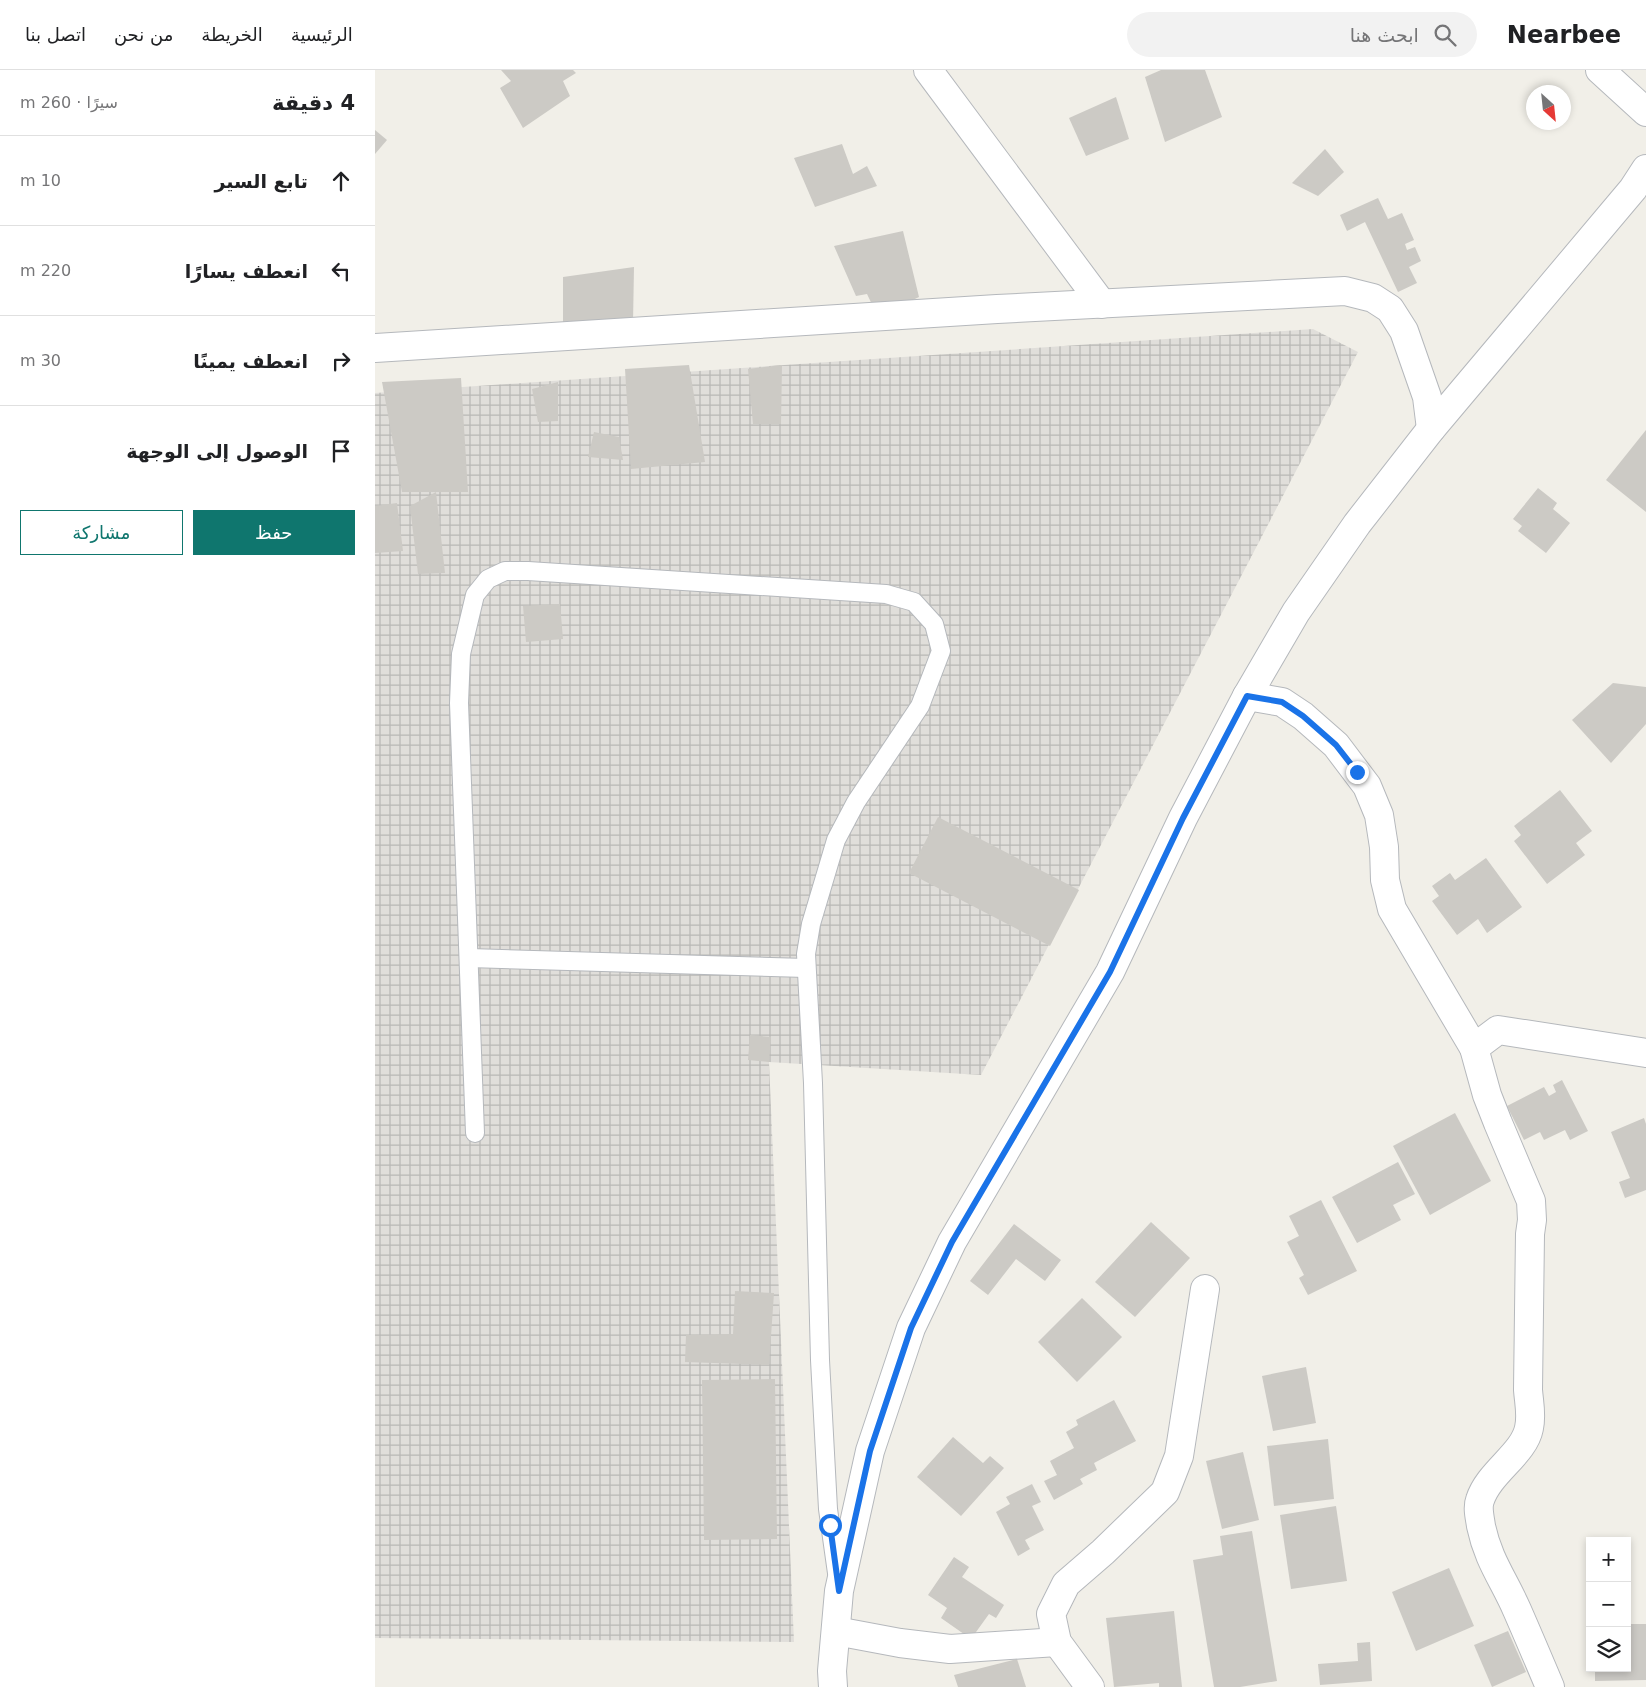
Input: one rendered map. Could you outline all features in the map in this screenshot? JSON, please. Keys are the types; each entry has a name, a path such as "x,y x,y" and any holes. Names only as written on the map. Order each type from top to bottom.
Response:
{"street":[{"path":"929,70 1102,304"},
{"path":"1599,70 1646,112"},
{"path":"833,1687 832,1671 839,1591 870,1451 911,1328 952,1242 1110,972 1183,818 1247,696 1296,612 1346,540 1431,429 1633,189 1646,170"},
{"path":"375,348 1345,291 1373,298 1389,309 1404,331 1427,396 1431,429"},
{"path":"1247,696 1282,702 1303,716 1336,745 1367,786 1379,815 1384,847 1385,880 1392,909 1474,1048 1491,1105 1531,1201 1529,1430 1522,1443 1486,1485 1479,1502 1479,1517 1485,1543 1494,1566 1516,1608 1550,1687"},
{"path":"1474,1048 1498,1030 1646,1053"},
{"path":"1090,1687 1057,1642 1051,1614 1066,1584 1103,1552 1165,1492 1179,1456 1205,1289"},
{"path":"835,1631 899,1643 950,1648 1057,1642"}],"lane":[{"path":"475,1133 459,702 461,654 475,595 488,579 505,571 527,571 886,594 914,602 934,624 941,651 920,706 855,802 837,840 811,924 806,954 813,1083 821,1378 828,1509 839,1591"},
{"path":"469,958 806,968"}],"shaded area":[{"path":"1313,329 1358,352 981,1075 769,1062 794,1642 375,1638 375,393"}],"building":[{"path":"501,70 573,70 576,73 563,81 570,96 523,128 500,88 511,81"},
{"path":"1161,70 1205,70 1222,117 1165,142 1145,77"},
{"path":"1116,97 1129,139 1086,156 1069,118"},
{"path":"375,130 387,140 375,154"},
{"path":"842,144 853,174 867,166 877,186 815,207 794,158"},
{"path":"1325,149 1344,172 1318,196 1292,183"},
{"path":"1378,198 1388,219 1402,213 1414,240 1405,244 1407,250 1415,247 1421,261 1409,267 1417,283 1398,292 1365,222 1347,231 1340,215"},
{"path":"903,231 919,297 878,317 867,294 856,296 834,246"},
{"path":"634,267 633,323 563,325 563,277"},
{"path":"689,365 705,462 631,469 625,369"},
{"path":"782,365 781,424 753,424 748,369"},
{"path":"461,378 468,492 402,492 382,382"},
{"path":"558,382 558,421 538,422 532,389"},
{"path":"1646,430 1646,512 1606,480"},
{"path":"594,432 619,437 623,460 588,457"},
{"path":"1538,488 1557,503 1553,509 1570,523 1546,553 1518,531 1522,526 1513,519"},
{"path":"436,492 445,573 418,574 410,506"},
{"path":"397,503 403,551 375,553 375,506"},
{"path":"560,604 563,639 526,642 523,606"},
{"path":"1613,683 1646,687 1646,724 1611,763 1572,720"},
{"path":"1560,790 1592,831 1576,843 1585,855 1547,884 1514,841 1521,835 1514,826"},
{"path":"938,817 1079,890 1050,946 909,873"},
{"path":"1486,858 1522,907 1487,933 1478,919 1457,935 1432,901 1439,896 1432,886 1450,873 1455,880"},
{"path":"750,1035 771,1037 769,1062 748,1060"},
{"path":"1562,1080 1588,1131 1570,1140 1565,1130 1544,1140 1540,1132 1524,1140 1507,1106 1544,1087 1549,1096 1556,1092 1553,1085"},
{"path":"1455,1113 1491,1181 1430,1215 1393,1146"},
{"path":"1644,1118 1646,1124 1646,1190 1625,1198 1619,1182 1630,1178 1611,1132"},
{"path":"1398,1162 1415,1194 1393,1205 1401,1220 1357,1243 1332,1197"},
{"path":"1321,1200 1357,1271 1308,1295 1299,1278 1304,1275 1287,1242 1299,1236 1289,1216"},
{"path":"1151,1222 1190,1258 1135,1317 1095,1282"},
{"path":"1014,1224 1061,1260 1045,1281 1016,1259 988,1295 970,1281"},
{"path":"735,1291 774,1293 769,1365 685,1362 686,1335 733,1334"},
{"path":"1082,1298 1122,1337 1077,1382 1038,1342"},
{"path":"1306,1367 1316,1423 1273,1431 1262,1376"},
{"path":"775,1379 777,1539 704,1540 702,1380"},
{"path":"1114,1400 1136,1441 1094,1463 1097,1470 1080,1479 1083,1484 1054,1500 1044,1481 1057,1475 1050,1461 1074,1448 1066,1432 1078,1425 1076,1420"},
{"path":"953,1437 983,1463 990,1456 1004,1468 961,1516 917,1477"},
{"path":"1328,1439 1334,1499 1274,1506 1267,1446"},
{"path":"1243,1452 1259,1520 1222,1529 1206,1461"},
{"path":"1032,1484 1041,1502 1032,1506 1044,1530 1025,1540 1030,1549 1018,1556 996,1512 1010,1504 1006,1497"},
{"path":"1336,1506 1347,1581 1291,1589 1280,1515"},
{"path":"1252,1531 1277,1681 1240,1687 1214,1687 1193,1560 1223,1555 1220,1536"},
{"path":"954,1557 969,1567 962,1577 1004,1605 996,1618 989,1614 971,1639 941,1618 947,1608 928,1595"},
{"path":"1449,1568 1474,1626 1416,1651 1392,1592"},
{"path":"1174,1611 1182,1687 1159,1687 1159,1683 1114,1687 1106,1618"},
{"path":"1631,1624 1646,1624 1646,1680 1595,1681 1595,1672 1631,1672"},
{"path":"1508,1631 1526,1672 1492,1687 1474,1645"},
{"path":"1370,1642 1372,1681 1320,1685 1318,1664 1358,1661 1357,1643"},
{"path":"1017,1659 1026,1687 958,1687 954,1675"}],"route":[{"path":"830,1525 839,1591 870,1451 911,1328 952,1242 1110,972 1183,818 1247,696 1282,702 1303,716 1336,745 1357,772"}]}
